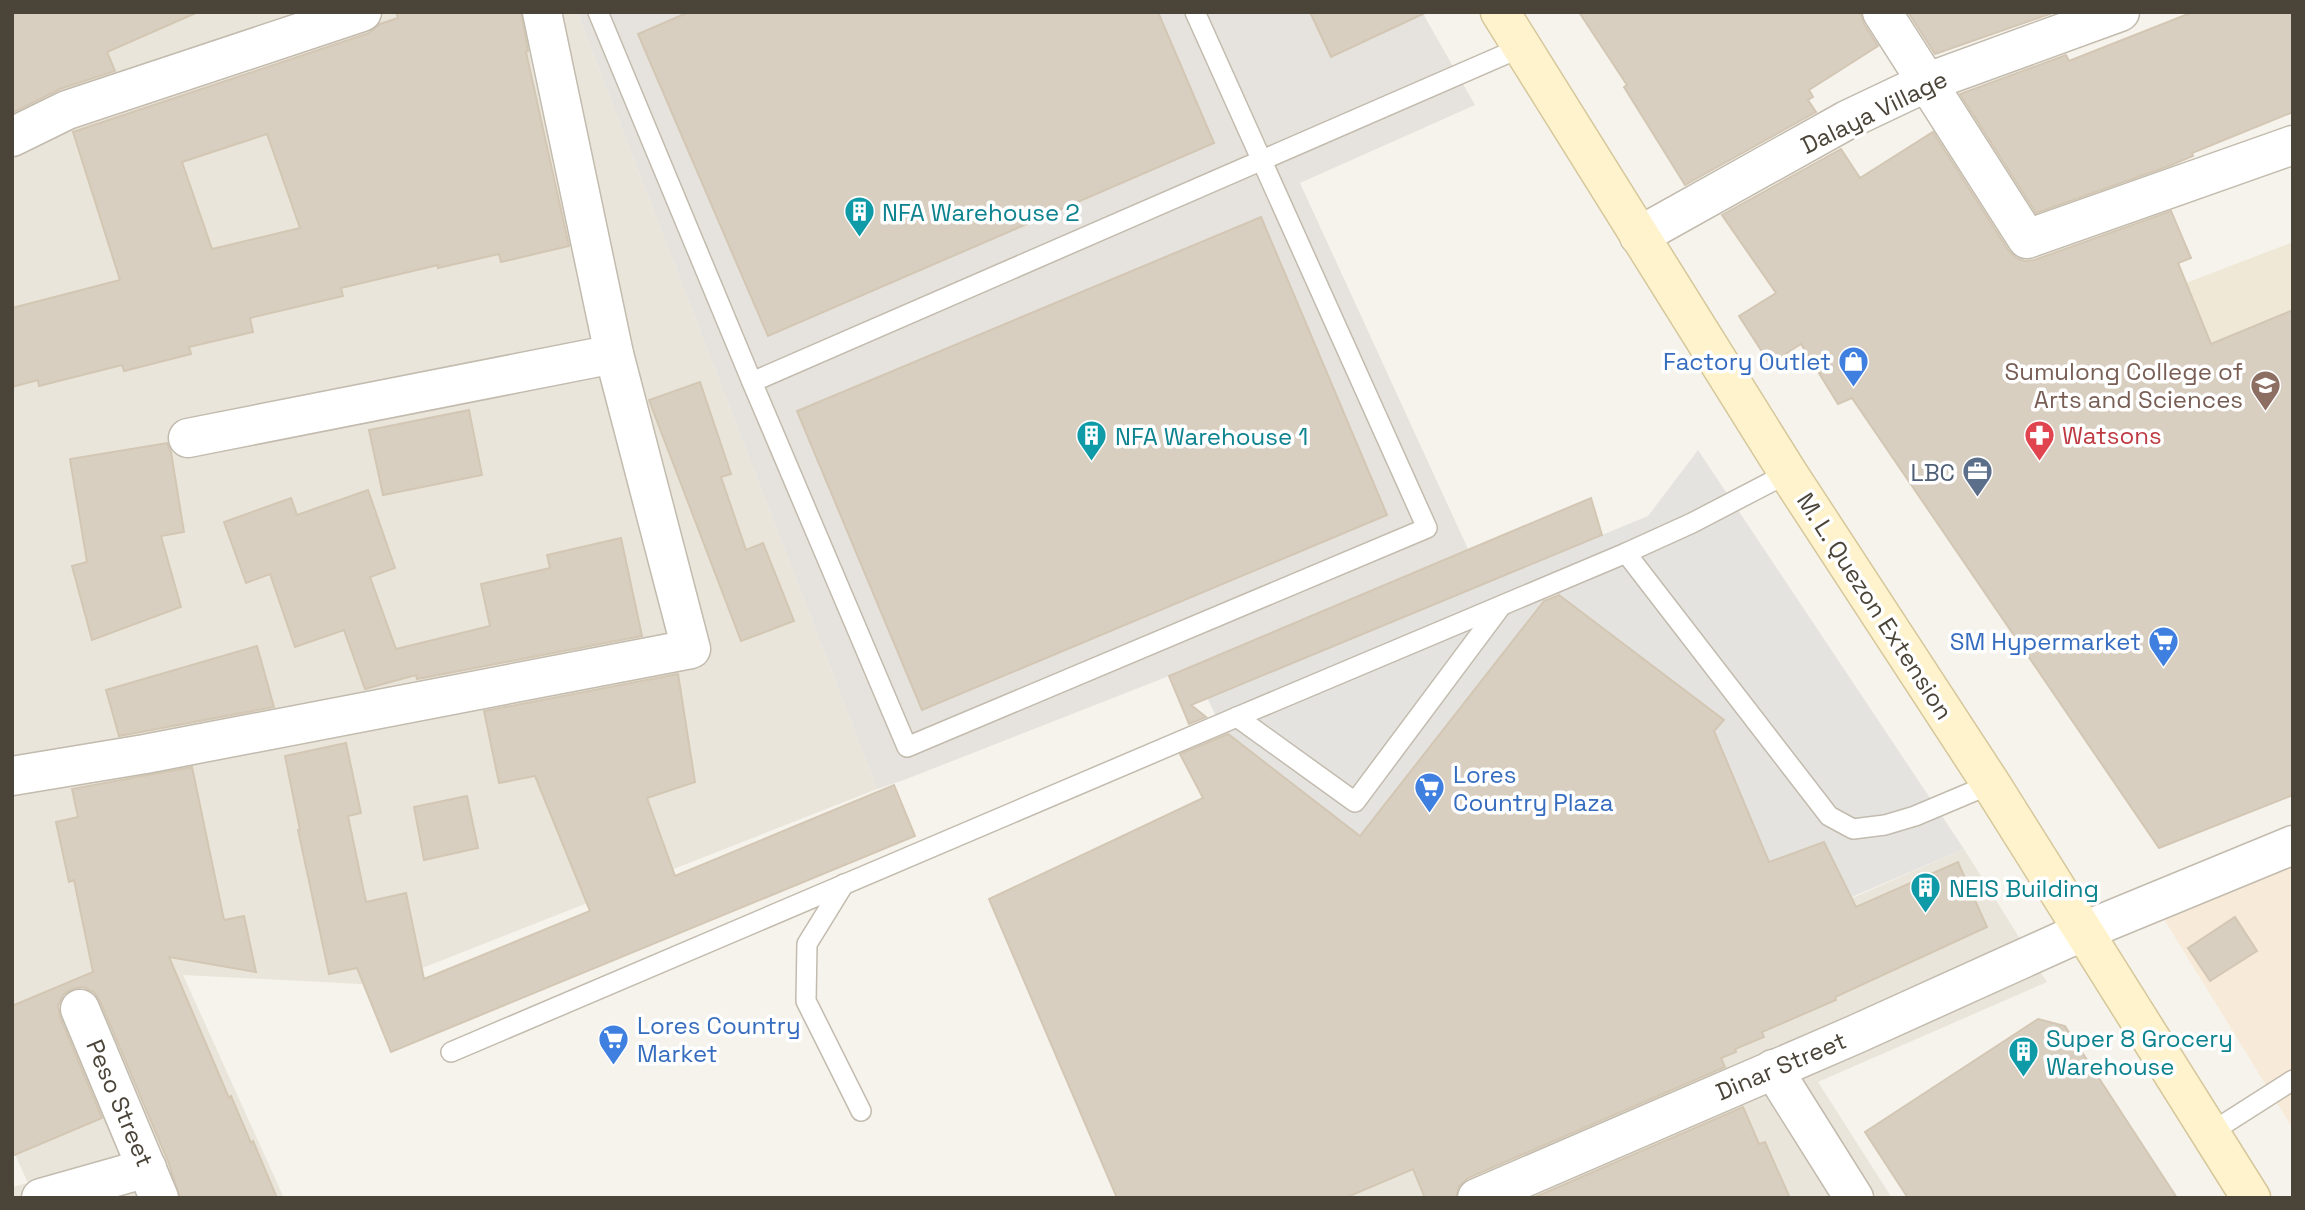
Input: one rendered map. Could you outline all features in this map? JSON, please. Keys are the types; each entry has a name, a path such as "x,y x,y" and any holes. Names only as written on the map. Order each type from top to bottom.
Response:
{"main road":[{"name":"M. L. Quezon Extension","path":"1500,12 1788,473 1991,784 2251,1198"}],"street":[{"path":"12,137 67,110 362,12"},
{"path":"12,776 145,754 691,649 614,354 542,12"},
{"path":"1882,12 2027,239 2293,145"},
{"name":"Dalaya Village","path":"1639,236 1847,120 1925,83 2120,12"},
{"path":"188,438 614,354"},
{"name":"Dinar Street","path":"1477,1198 2084,931 2293,845"},
{"name":"Peso Street","path":"79,1009 153,1183"},
{"path":"1773,1069 1854,1198"},
{"path":"40,1198 153,1183"}],"lane":[{"path":"598,12 907,747 1427,528 1195,12"},
{"path":"752,382 1522,47"},
{"path":"451,1052 1626,554 1788,473"},
{"path":"1626,554 1829,816 1853,829 1885,825 1916,816 1991,784"},
{"path":"1237,717 1354,802 1499,608"},
{"path":"844,884 807,944 806,1001 861,1111"},
{"path":"2210,1133 2293,1080"}],"shaded area":[{"path":"12,12 577,12 877,789 379,985 183,975 284,1198 12,1198 12,1187 28,1183 12,1148"},
{"path":"577,12 1422,12 1475,105 1300,183 1468,549 1169,676 877,789"},
{"name":"Sumulong College of Arts and Sciences","path":"2293,242 2293,541 2186,283"},
{"path":"1698,450 1964,849 1852,897 1824,842 1769,862 1714,731 1724,719 1553,590 1360,836 1223,730 1207,698 1648,516"},
{"path":"1964,849 2047,982 1818,1082 1892,1198 1177,1198 1341,1123"},
{"path":"2293,862 2293,1129 2162,916"}],"building":[{"path":"12,12 198,12 107,52 115,71 60,89 12,113"},
{"path":"396,12 521,12 528,51 526,52 569,246 501,262 499,254 438,268 438,265 341,288 343,296 250,318 253,332 189,347 191,354 124,371 122,365 39,386 38,380 12,387 12,308 120,280 73,132 369,33 380,24 398,18","holes":["267,134 300,228 212,249 182,162"]},
{"name":"NFA Warehouse 2","path":"689,12 1158,12 1214,143 768,336 638,34"},
{"path":"1310,12 1427,12 1331,57"},
{"path":"1579,12 1860,12 1878,46 1809,90 1813,97 1808,100 1816,112 1685,185 1624,87 1627,85"},
{"path":"1908,12 2049,12 2050,14 1935,54"},
{"path":"2193,12 2293,12 2293,112 2192,153 2193,156 2169,166 2036,213 1960,94 2066,55 2069,61"},
{"name":"SM Hypermarket","path":"1933,132 2016,258 2034,260 2171,211 2191,258 2178,263 2211,344 2293,310 2293,795 2159,848 1852,398 1838,404 1801,344 1770,364 1739,316 1776,293 1722,215 1841,149 1860,178"},
{"name":"NFA Warehouse 1","path":"1261,217 1387,515 922,710 797,411"},
{"path":"700,382 731,474 721,477 746,550 763,543 794,621 741,641 649,400"},
{"path":"469,410 482,475 383,495 369,430"},
{"path":"167,443 171,452 184,532 161,536 181,607 92,640 72,566 87,562 70,459"},
{"path":"368,490 395,568 370,577 396,649 490,626 481,584 550,568 547,555 621,538 642,636 417,679 416,675 365,689 344,630 295,647 270,574 246,583 224,522 291,498 297,515"},
{"path":"1591,498 1602,535 1191,705 1206,717 1189,724 1169,676"},
{"path":"1559,595 1724,720 1714,731 1769,862 1824,842 1856,907 1958,862 1987,927 1835,997 1836,1000 1762,1032 1764,1037 1721,1058 1725,1067 1468,1178 1459,1186 1456,1198 1425,1198 1413,1169 1345,1198 1117,1198 989,899 1203,798 1180,754 1228,734 1360,836 1544,601"},
{"path":"257,646 274,707 119,736 106,690"},
{"path":"678,674 695,782 647,798 675,876 894,785 915,836 391,1052 357,968 329,974 285,756 346,743 361,813 348,816 366,902 406,893 424,979 590,911 535,776 499,783 484,711"},
{"path":"192,767 224,920 244,916 256,972 169,957 229,1098 231,1096 251,1143 253,1141 277,1198 180,1198 168,1161 100,1001 94,992 83,987 72,989 63,995 58,1006 60,1017 102,1118 12,1156 12,1006 93,972 74,880 69,882 56,822 78,817 72,789"},
{"path":"467,796 478,848 424,860 414,807"},
{"path":"2235,917 2257,951 2210,981 2188,948"},
{"name":"Super 8 Grocery Warehouse","path":"2038,1019 2065,1026 2177,1198 1908,1198 1865,1132"},
{"path":"1743,1107 1759,1144 1765,1142 1790,1198 1533,1198"}],"place":[{"name":"NFA Warehouse 2","path":"859,239"},
{"name":"Factory Outlet","path":"1854,388"},
{"name":"Sumulong College of Arts and Sciences","path":"2266,412"},
{"name":"Watsons","path":"2039,462"},
{"name":"NFA Warehouse 1","path":"1092,463"},
{"name":"LBC","path":"1978,499"},
{"name":"SM Hypermarket","path":"2164,668"},
{"name":"Lores Country Plaza","path":"1430,815"},
{"name":"NEIS Building","path":"1926,915"},
{"name":"Lores Country Market","path":"614,1066"},
{"name":"Super 8 Grocery Warehouse","path":"2023,1079"}]}
